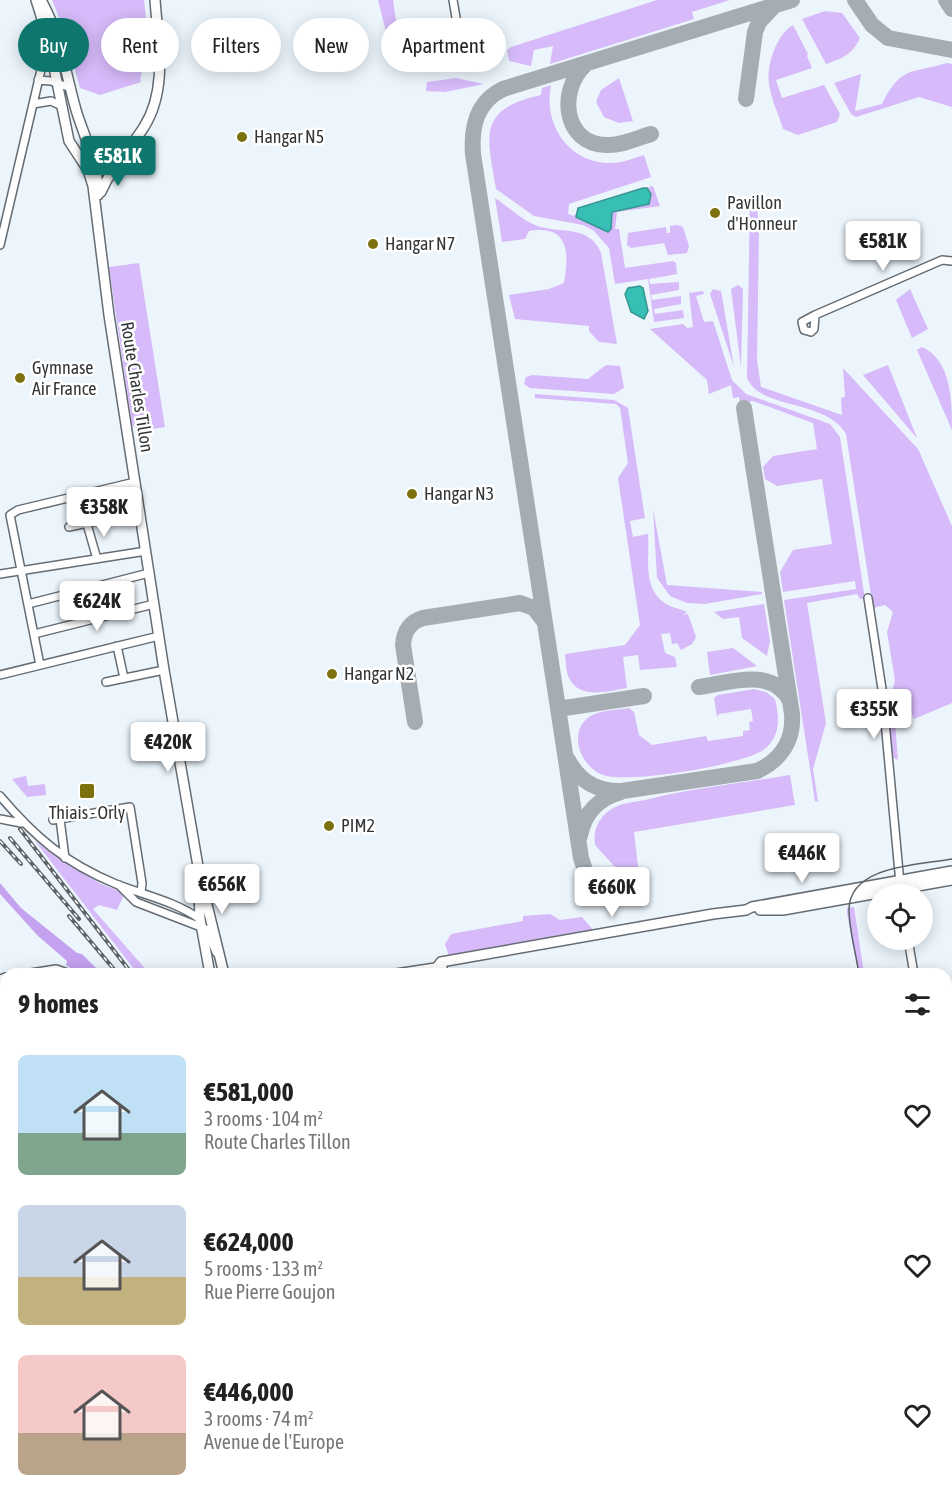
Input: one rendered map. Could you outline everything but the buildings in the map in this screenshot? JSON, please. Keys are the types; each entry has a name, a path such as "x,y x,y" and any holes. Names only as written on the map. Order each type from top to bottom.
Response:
{"main road":[{"path":"36,0 42,18"},
{"path":"41,0 51,18"},
{"path":"99,183 150,115 159,88 160,62 155,0"},
{"path":"56,72 69,141 89,173 96,196"},
{"path":"67,72 90,153 96,166 99,183 96,196"},
{"path":"90,153 107,160 128,146"},
{"path":"75,152 96,166 112,167"},
{"path":"96,196 112,167"},
{"name":"Route Charles Tillon","path":"96,196 109,315 164,670 199,872"},
{"path":"912,884 952,871"},
{"path":"199,872 201,923 209,968"},
{"path":"199,872 223,968"},
{"path":"926,884 952,880"},
{"path":"428,968 438,966 443,968 714,919 717,915 752,907 867,892"}],"street":[{"path":"453,0 456,18"},
{"path":"0,245 41,72"},
{"path":"39,80 58,82 71,88"},
{"path":"33,104 51,101 62,106"},
{"path":"816,315 942,260 952,261"},
{"path":"40,665 10,515 18,510 135,482"},
{"path":"69,527 105,519"},
{"path":"87,524 97,559"},
{"path":"0,574 146,551"},
{"path":"28,604 149,573"},
{"path":"868,598 882,689 900,884"},
{"path":"34,634 154,604"},
{"path":"0,675 159,636"},
{"path":"117,646 124,678"},
{"path":"106,682 164,670"},
{"path":"0,796 21,822 65,858 119,885 187,909 206,929 223,968"},
{"path":"65,858 57,820 130,807 142,883 141,892"},
{"path":"0,819 21,822"},
{"path":"119,885 136,902 201,923"},
{"path":"199,902 207,910"},
{"path":"910,950 913,968"}],"shaded area":[{"path":"52,0 144,0 146,18 101,18 101,72 142,72 141,82 100,95 80,88 76,72 89,72 89,18 59,18"},
{"path":"378,0 393,0 396,18 382,18"},
{"path":"657,0 730,0 692,12 694,19 550,64 553,46 534,50 531,66 509,61 507,50 511,47"},
{"path":"825,11 842,13 860,38 846,55 826,64 802,19"},
{"path":"793,25 808,54 812,68 776,80 782,98 824,85 840,114 837,122 798,135 783,129 769,84 769,68 774,51 782,35"},
{"path":"947,63 952,64 952,107 919,97 856,117 851,114 834,83 861,74 855,111 882,104 889,91 908,73"},
{"path":"456,78 484,84 445,92 426,91 427,82"},
{"path":"619,78 633,121 619,123 604,117 596,102 601,90"},
{"path":"551,85 551,114 555,128 572,149 583,157 597,162 612,163 644,155 651,177 569,204 568,214 574,216 575,213 577,218 608,232 612,212 647,205 651,192 646,188 653,186 660,206 617,212 615,229 619,229 625,268 673,261 676,263 677,274 649,279 650,284 679,282 679,290 651,295 652,300 681,296 681,304 654,309 655,314 683,310 684,318 654,322 648,279 615,284 609,248 593,230 583,225 534,216 496,189 489,140 491,127 496,117 506,108 520,101 541,95 542,88"},
{"path":"647,188 651,194 649,204 612,212 611,229 608,232 576,217 578,208"},
{"path":"756,195 759,230 757,360 761,387 842,415 841,398 845,397 843,368 918,449 952,526 952,703 914,719 903,694 893,698 898,760 891,756 888,708 895,680 887,632 893,612 885,605 873,608 846,434 837,423 824,415 765,395 754,388 747,378 750,197"},
{"path":"495,198 535,225 581,234 589,237 596,244 601,253 617,344 599,342 589,331 589,326 515,319 509,295 549,289 564,283 566,252 564,243 559,237 552,232 542,230 529,231 525,239 502,242"},
{"path":"670,226 683,227 689,246 687,253 668,255 664,243 631,248 627,245 628,233 666,227 667,233 670,233"},
{"path":"139,263 165,427 140,431 132,425 109,267"},
{"path":"738,285 743,289 741,367 731,289"},
{"path":"640,286 643,288 648,311 644,319 631,312 625,294 628,288"},
{"path":"713,289 721,291 734,367 710,294"},
{"path":"910,289 928,329 912,338 896,300"},
{"path":"703,291 704,294 696,296 704,322 713,321 732,380 746,394 830,424 840,437 865,599 860,599 857,594 807,603 826,723 813,769 818,802 815,801 784,600 856,589 855,581 783,592 780,572 793,550 832,544 822,479 777,486 765,479 763,467 773,456 817,449 813,423 753,401 740,403 739,397 733,398 731,385 709,394 707,380 650,329 683,324 687,328 693,327 689,293"},
{"path":"922,347 932,353 945,372 952,407 952,430 917,350"},
{"path":"606,365 620,366 624,388 614,394 530,388 524,384 526,377 532,375 588,379"},
{"path":"888,365 917,438 863,375"},
{"path":"535,394 614,400 628,408 645,518 630,521 633,537 648,534 650,583 659,599 687,612 683,615 688,614 696,637 692,644 681,650 677,643 672,644 670,633 661,634 665,653 675,657 677,667 640,670 638,655 623,657 627,688 604,692 587,692 580,689 569,678 565,654 625,645 640,625 618,478 628,463 620,408 616,404 535,398"},
{"path":"653,509 667,585 762,592 762,594 705,604 687,603 670,596 657,578"},
{"path":"764,604 770,641 767,656 742,638 739,617 723,619 714,612"},
{"path":"733,648 757,666 710,675 707,652"},
{"path":"754,689 766,692 775,699 778,718 777,730 772,742 756,754 687,771 616,777 595,771 588,765 580,749 579,732 582,724 589,717 603,712 629,708 634,712 639,735 652,745 706,736 708,741 743,736 743,731 750,730 749,722 753,721 751,709 719,714 717,717 714,698 718,695"},
{"path":"790,775 795,805 634,832 639,875 614,866 595,845 599,821 606,813 618,806 681,792"},
{"path":"26,776 28,786 45,784 46,795 27,797 12,779"},
{"path":"35,841 102,885 118,890 124,895 117,910 99,905 93,909 145,968 133,968"},
{"path":"0,883 21,908 77,953 82,954 96,968 70,968 66,965 67,961 38,936 0,894"},
{"path":"854,907 863,968 857,968 847,908"},
{"path":"550,914 560,920 582,917 595,932 449,956 445,944 451,934 523,921 523,916"}],"taxiway":[{"path":"601,897 587,876 581,858 473,154 474,125 481,108 494,94 503,89 792,0"},
{"path":"855,0 872,25 888,38 952,50"},
{"path":"946,0 952,9"},
{"path":"746,99 755,32 759,22 774,6"},
{"path":"585,65 576,76 568,101 573,126 581,136 592,142 612,145 651,134"},
{"path":"568,760 578,774 590,784 605,790 622,791 757,771 773,761 788,741 792,714 744,408"},
{"path":"415,722 403,645 406,631 411,625 423,618 520,603 534,608 544,621"},
{"path":"699,687 736,680 761,680 773,683 790,701"},
{"path":"558,709 644,696"},
{"path":"580,836 585,820 599,802 621,792"}],"tram line":[{"path":"858,968 849,909 852,894 861,883 889,870 952,859"}],"railway":[{"path":"20,829 127,968"},
{"path":"10,838 79,919"},
{"path":"0,841 21,864"},
{"path":"69,916 113,968"}],"place":[{"name":"Hangar N5","path":"242,137"},
{"name":"Pavillon d'Honneur","path":"715,213"},
{"name":"Hangar N7","path":"373,244"},
{"name":"Gymnase Air France","path":"20,378"},
{"name":"Hangar N3","path":"412,494"},
{"name":"Hangar N2","path":"332,674"},
{"name":"Thiais - Orly","path":"87,791"},
{"name":"PIM2","path":"329,826"}]}
